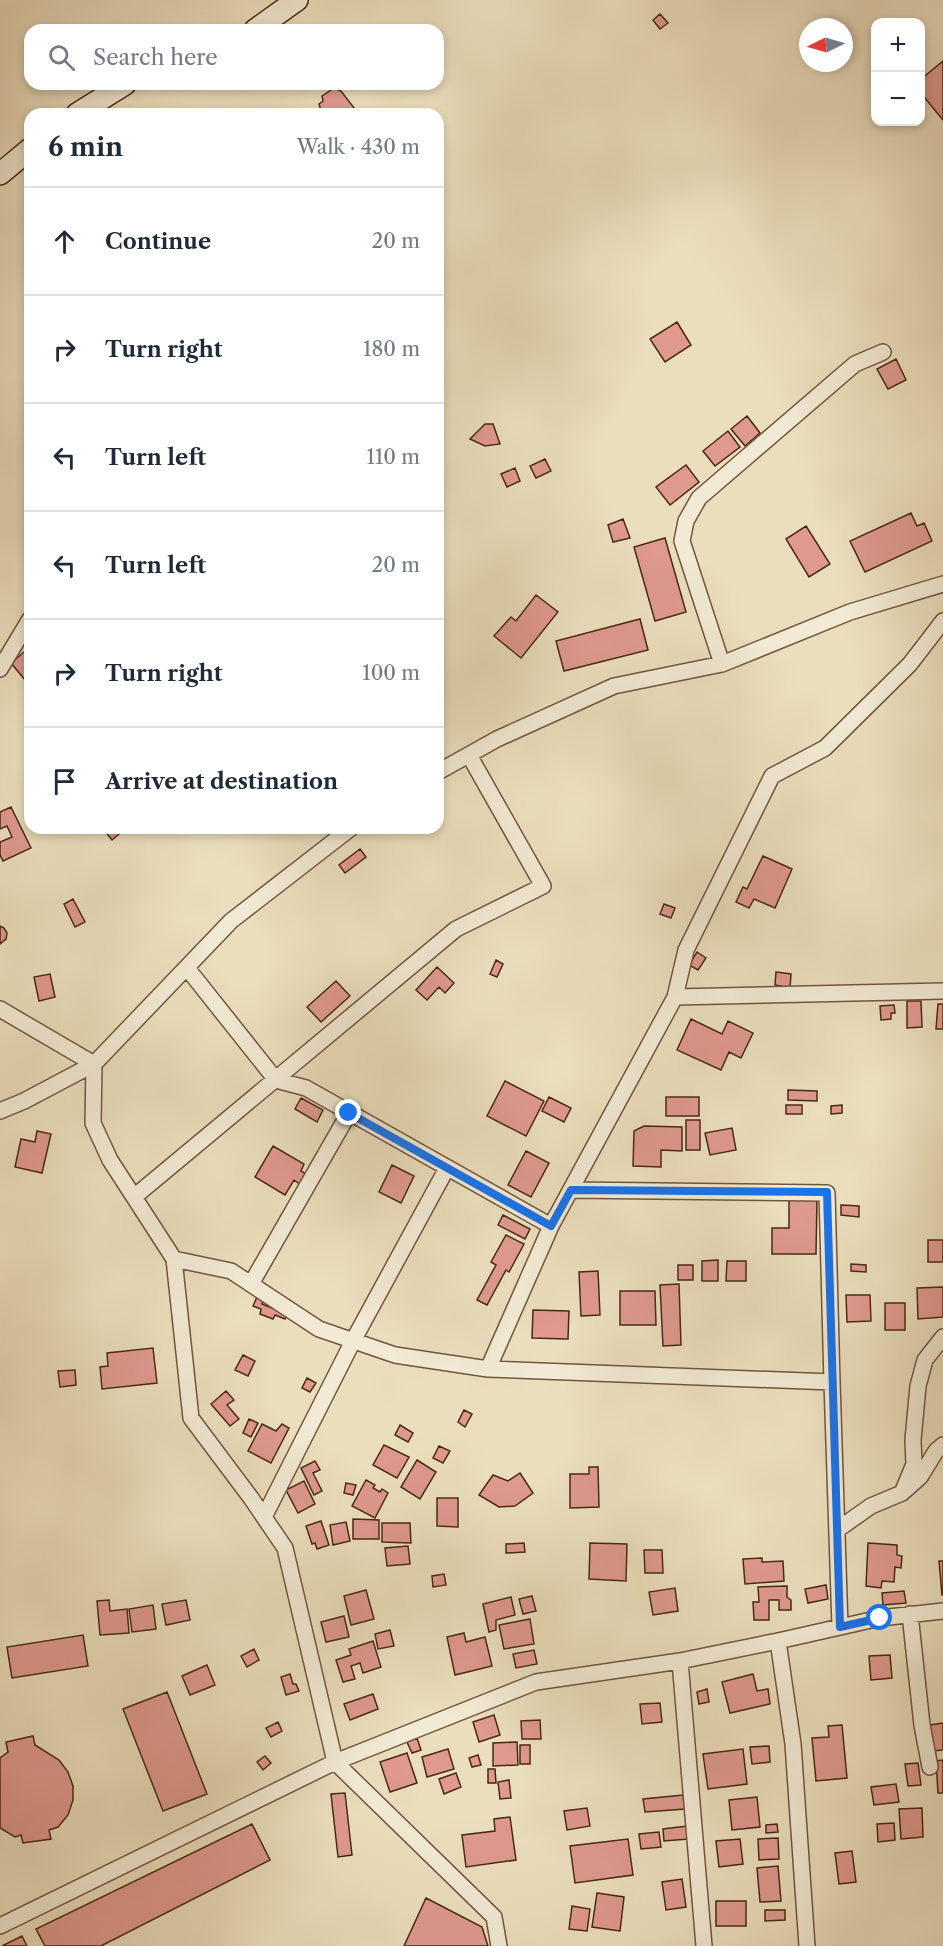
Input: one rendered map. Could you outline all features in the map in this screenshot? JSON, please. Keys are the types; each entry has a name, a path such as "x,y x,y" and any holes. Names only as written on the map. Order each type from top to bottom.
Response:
{"street":[{"path":"263,24 297,0"},
{"path":"87,108 115,90"},
{"path":"0,174 24,154"},
{"path":"722,664 682,541 686,521 699,498 794,415 855,364 883,352"},
{"path":"444,769 497,740 614,686 722,664 850,612 943,584"},
{"path":"488,1369 551,1226 675,997 686,950 772,776 825,748 910,664 943,621"},
{"path":"0,669 24,629"},
{"path":"134,1197 456,929 543,886 469,755"},
{"path":"0,1111 94,1064 231,921 343,834"},
{"path":"187,968 276,1080 306,1088 551,1226"},
{"path":"675,997 943,991"},
{"path":"0,1009 94,1064"},
{"path":"94,1064 93,1124 110,1160 174,1259 191,1418 285,1548 335,1762 494,1917 499,1946"},
{"path":"251,1284 349,1113"},
{"path":"264,1517 353,1341 447,1168"},
{"path":"571,1190 827,1192 840,1627"},
{"path":"174,1259 231,1271 319,1329 395,1355 488,1369 832,1382"},
{"path":"902,1492 914,1464 913,1440 918,1386 926,1360 943,1337"},
{"path":"837,1530 871,1506 902,1492 920,1477 936,1451 943,1445"},
{"path":"0,1926 335,1762 536,1682 680,1661 880,1618 943,1611"},
{"path":"910,1614 922,1725 930,1767"},
{"path":"778,1641 793,1744 807,1946"},
{"path":"680,1661 704,1946"}],"building":[{"path":"660,14 668,23 660,29 653,20"},
{"path":"943,61 943,120 925,98 925,76"},
{"path":"331,90 339,90 354,108 320,108 322,96"},
{"path":"677,322 691,345 665,362 650,339"},
{"path":"896,359 906,380 888,389 877,369"},
{"path":"747,416 760,433 745,446 731,429"},
{"path":"485,424 493,424 500,444 485,446 470,439"},
{"path":"728,431 740,447 715,466 703,451"},
{"path":"545,459 551,471 536,478 530,466"},
{"path":"686,465 699,482 670,505 656,487"},
{"path":"515,468 520,481 507,487 501,474"},
{"path":"911,513 917,526 924,523 932,541 865,572 850,541"},
{"path":"623,519 630,538 613,542 608,525"},
{"path":"806,526 830,564 809,577 786,539"},
{"path":"665,538 686,612 655,621 634,547"},
{"path":"536,595 558,612 521,658 494,636 511,617 516,621"},
{"path":"640,619 648,650 564,671 556,641"},
{"path":"24,652 24,679 11,663"},
{"path":"11,807 31,848 3,861 0,855 0,842 12,837 7,826 0,829 0,812"},
{"path":"107,834 119,834 112,840"},
{"path":"360,849 366,857 345,873 339,865"},
{"path":"763,856 792,869 775,908 754,899 749,908 736,902 743,887 747,889"},
{"path":"73,899 85,922 75,927 64,904"},
{"path":"664,904 675,908 671,918 660,914"},
{"path":"0,926 7,933 6,939 0,944"},
{"path":"697,952 706,958 698,970 689,965"},
{"path":"496,960 503,964 497,977 490,974"},
{"path":"437,967 454,983 445,993 439,987 427,1000 416,990"},
{"path":"776,972 791,974 790,988 775,985"},
{"path":"50,974 55,997 39,1001 34,977"},
{"path":"336,981 350,996 321,1022 307,1007"},
{"path":"907,1001 921,1001 922,1027 907,1028"},
{"path":"938,1004 943,1004 943,1029 936,1029"},
{"path":"894,1005 895,1013 891,1013 891,1019 881,1020 880,1006"},
{"path":"691,1019 722,1034 728,1021 753,1033 741,1058 729,1052 721,1070 677,1050"},
{"path":"505,1081 544,1101 526,1136 487,1116"},
{"path":"788,1090 817,1091 817,1101 788,1100"},
{"path":"549,1097 571,1108 564,1122 542,1111"},
{"path":"666,1097 699,1097 699,1116 666,1116"},
{"path":"301,1098 323,1110 317,1122 295,1109"},
{"path":"786,1105 802,1105 802,1114 786,1114"},
{"path":"842,1105 842,1113 831,1114 831,1106"},
{"path":"686,1120 700,1120 700,1150 686,1150"},
{"path":"644,1126 682,1127 682,1151 661,1150 661,1167 633,1166 634,1131"},
{"path":"732,1128 736,1150 710,1155 705,1133"},
{"path":"37,1131 51,1134 42,1173 15,1167 21,1139 35,1142"},
{"path":"273,1146 304,1164 301,1171 308,1175 302,1186 294,1180 285,1195 255,1177"},
{"path":"526,1151 549,1163 531,1197 508,1185"},
{"path":"392,1165 414,1176 401,1203 379,1192"},
{"path":"789,1198 817,1198 816,1254 772,1254 772,1228 789,1228"},
{"path":"841,1205 859,1206 859,1217 841,1215"},
{"path":"503,1215 530,1229 525,1239 498,1225"},
{"path":"506,1235 524,1244 509,1272 506,1270 487,1305 477,1300 496,1265 491,1262"},
{"path":"928,1240 943,1240 943,1262 928,1262"},
{"path":"718,1260 718,1281 702,1281 702,1261"},
{"path":"727,1261 746,1261 746,1281 726,1281"},
{"path":"851,1264 866,1265 866,1272 851,1271"},
{"path":"678,1265 693,1265 693,1280 678,1280"},
{"path":"598,1271 600,1315 581,1316 579,1272"},
{"path":"679,1284 681,1345 663,1346 660,1285"},
{"path":"943,1287 943,1317 918,1319 917,1288"},
{"path":"620,1291 655,1291 656,1325 620,1325"},
{"path":"846,1295 870,1295 871,1321 847,1322"},
{"path":"257,1297 263,1299 262,1304 287,1314 285,1319 275,1315 273,1319 260,1314 261,1309 253,1306"},
{"path":"885,1303 905,1303 905,1330 885,1330"},
{"path":"533,1310 569,1311 568,1339 532,1338"},
{"path":"153,1348 157,1383 102,1389 100,1367 108,1366 107,1353"},
{"path":"243,1355 255,1361 248,1376 235,1370"},
{"path":"75,1370 76,1385 60,1387 58,1371"},
{"path":"307,1378 316,1383 310,1392 302,1388"},
{"path":"226,1391 234,1400 227,1405 239,1419 230,1426 211,1404"},
{"path":"464,1410 472,1414 465,1427 458,1422"},
{"path":"249,1419 258,1423 251,1437 243,1433"},
{"path":"262,1424 276,1431 282,1424 289,1428 271,1463 248,1451"},
{"path":"400,1425 413,1433 408,1442 395,1435"},
{"path":"384,1445 409,1457 397,1478 373,1465"},
{"path":"439,1446 450,1451 443,1463 433,1458"},
{"path":"417,1460 436,1472 420,1499 401,1487"},
{"path":"315,1461 320,1470 313,1473 322,1491 314,1495 301,1468"},
{"path":"589,1467 598,1467 599,1507 570,1508 570,1474 589,1474"},
{"path":"520,1473 533,1493 515,1506 499,1507 479,1495 493,1475 508,1481"},
{"path":"366,1480 375,1485 373,1488 380,1492 382,1489 388,1493 375,1518 352,1506"},
{"path":"304,1481 315,1504 298,1513 286,1490"},
{"path":"346,1483 356,1485 353,1495 344,1493"},
{"path":"437,1498 458,1498 458,1527 437,1526"},
{"path":"353,1519 379,1520 379,1539 353,1539"},
{"path":"321,1521 329,1545 317,1549 315,1543 312,1544 306,1526"},
{"path":"346,1522 350,1541 333,1545 330,1525"},
{"path":"382,1523 410,1523 411,1543 382,1542"},
{"path":"524,1543 525,1552 506,1553 506,1544"},
{"path":"590,1543 627,1544 626,1581 589,1579"},
{"path":"868,1543 897,1545 897,1555 902,1556 901,1568 895,1567 894,1582 882,1581 881,1588 866,1586"},
{"path":"408,1546 410,1564 387,1566 385,1548"},
{"path":"644,1550 662,1550 663,1573 645,1573"},
{"path":"762,1558 762,1562 783,1561 784,1581 745,1584 743,1559"},
{"path":"939,1561 943,1561 943,1595 942,1595"},
{"path":"444,1574 446,1585 433,1587 432,1576"},
{"path":"826,1585 828,1599 808,1603 805,1589"},
{"path":"787,1586 787,1597 791,1600 791,1610 779,1610 779,1600 769,1600 769,1620 754,1620 753,1602 759,1602 758,1587"},
{"path":"675,1588 678,1611 653,1615 649,1592"},
{"path":"366,1590 374,1619 351,1625 344,1596"},
{"path":"904,1591 906,1603 883,1605 882,1593"},
{"path":"532,1596 536,1611 523,1614 519,1599"},
{"path":"511,1597 515,1615 496,1620 496,1630 489,1632 483,1604"},
{"path":"109,1600 110,1611 127,1609 129,1633 100,1635 97,1601"},
{"path":"186,1600 190,1620 166,1625 162,1604"},
{"path":"153,1605 156,1629 132,1632 129,1609"},
{"path":"344,1616 349,1637 326,1642 321,1622"},
{"path":"530,1619 534,1644 504,1649 499,1625"},
{"path":"390,1630 394,1646 378,1649 375,1634"},
{"path":"464,1633 466,1642 485,1637 492,1666 455,1675 447,1637"},
{"path":"83,1635 88,1666 12,1678 7,1647"},
{"path":"373,1641 381,1667 363,1673 360,1663 351,1666 355,1679 343,1682 336,1660 351,1655 349,1649"},
{"path":"254,1649 259,1660 247,1667 241,1656"},
{"path":"534,1650 537,1664 516,1668 513,1654"},
{"path":"890,1655 892,1678 871,1680 869,1656"},
{"path":"207,1665 215,1685 190,1695 182,1676"},
{"path":"290,1674 293,1684 296,1684 299,1691 286,1695 281,1677"},
{"path":"753,1674 757,1691 768,1689 770,1704 730,1713 722,1682"},
{"path":"707,1689 709,1702 699,1704 697,1692"},
{"path":"167,1692 207,1794 163,1811 123,1709"},
{"path":"373,1694 378,1709 350,1720 344,1704"},
{"path":"660,1703 662,1722 642,1724 640,1704"},
{"path":"494,1715 500,1735 479,1742 473,1722"},
{"path":"540,1720 541,1739 522,1739 521,1721"},
{"path":"278,1722 282,1731 271,1737 266,1728"},
{"path":"943,1723 943,1750 933,1751 930,1725"},
{"path":"842,1725 847,1778 816,1781 812,1738 829,1737 828,1726"},
{"path":"33,1736 35,1745 59,1760 68,1772 73,1786 73,1800 68,1815 58,1827 49,1830 51,1839 23,1843 21,1835 15,1837 0,1828 0,1758 8,1752 6,1742"},
{"path":"417,1738 421,1750 412,1753 407,1742"},
{"path":"517,1742 518,1765 493,1766 493,1743"},
{"path":"520,1745 530,1745 530,1764 520,1764"},
{"path":"769,1746 770,1762 752,1764 750,1747"},
{"path":"448,1749 454,1769 427,1777 422,1757"},
{"path":"743,1749 747,1784 708,1789 703,1754"},
{"path":"407,1753 417,1783 390,1792 380,1762"},
{"path":"478,1755 481,1765 472,1767 469,1758"},
{"path":"265,1756 271,1763 263,1770 257,1762"},
{"path":"943,1760 943,1793 938,1793 936,1761"},
{"path":"918,1763 921,1785 908,1786 905,1764"},
{"path":"488,1769 495,1769 496,1783 488,1783"},
{"path":"456,1773 461,1787 444,1794 439,1779"},
{"path":"509,1780 511,1798 500,1799 498,1782"},
{"path":"896,1784 899,1802 874,1805 871,1787"},
{"path":"345,1793 352,1855 338,1857 331,1794"},
{"path":"683,1795 685,1809 645,1812 643,1799"},
{"path":"757,1797 760,1827 732,1830 729,1800"},
{"path":"587,1808 590,1826 567,1830 564,1811"},
{"path":"922,1808 923,1837 901,1839 899,1809"},
{"path":"510,1817 516,1860 466,1867 462,1835 495,1831 494,1819"},
{"path":"894,1823 895,1840 878,1842 877,1824"},
{"path":"252,1824 270,1860 101,1946 45,1946 36,1929"},
{"path":"777,1824 778,1832 766,1833 766,1825"},
{"path":"687,1826 688,1839 664,1841 663,1829"},
{"path":"659,1832 661,1847 641,1849 639,1834"},
{"path":"778,1838 779,1859 759,1860 758,1839"},
{"path":"628,1839 633,1875 575,1883 570,1846"},
{"path":"740,1839 743,1864 719,1867 716,1841"},
{"path":"852,1851 856,1882 839,1884 835,1853"},
{"path":"778,1866 781,1901 760,1902 757,1868"},
{"path":"682,1879 686,1907 666,1910 662,1882"},
{"path":"597,1893 624,1897 620,1931 592,1927"},
{"path":"426,1898 482,1927 488,1946 404,1946"},
{"path":"716,1901 746,1901 746,1926 716,1926"},
{"path":"572,1906 590,1909 587,1931 569,1929"},
{"path":"765,1910 785,1910 785,1920 765,1921"},
{"path":"22,1936 27,1946 2,1946"}],"route":[{"path":"349,1113 551,1226 571,1190 827,1192 840,1627 880,1618"}]}
